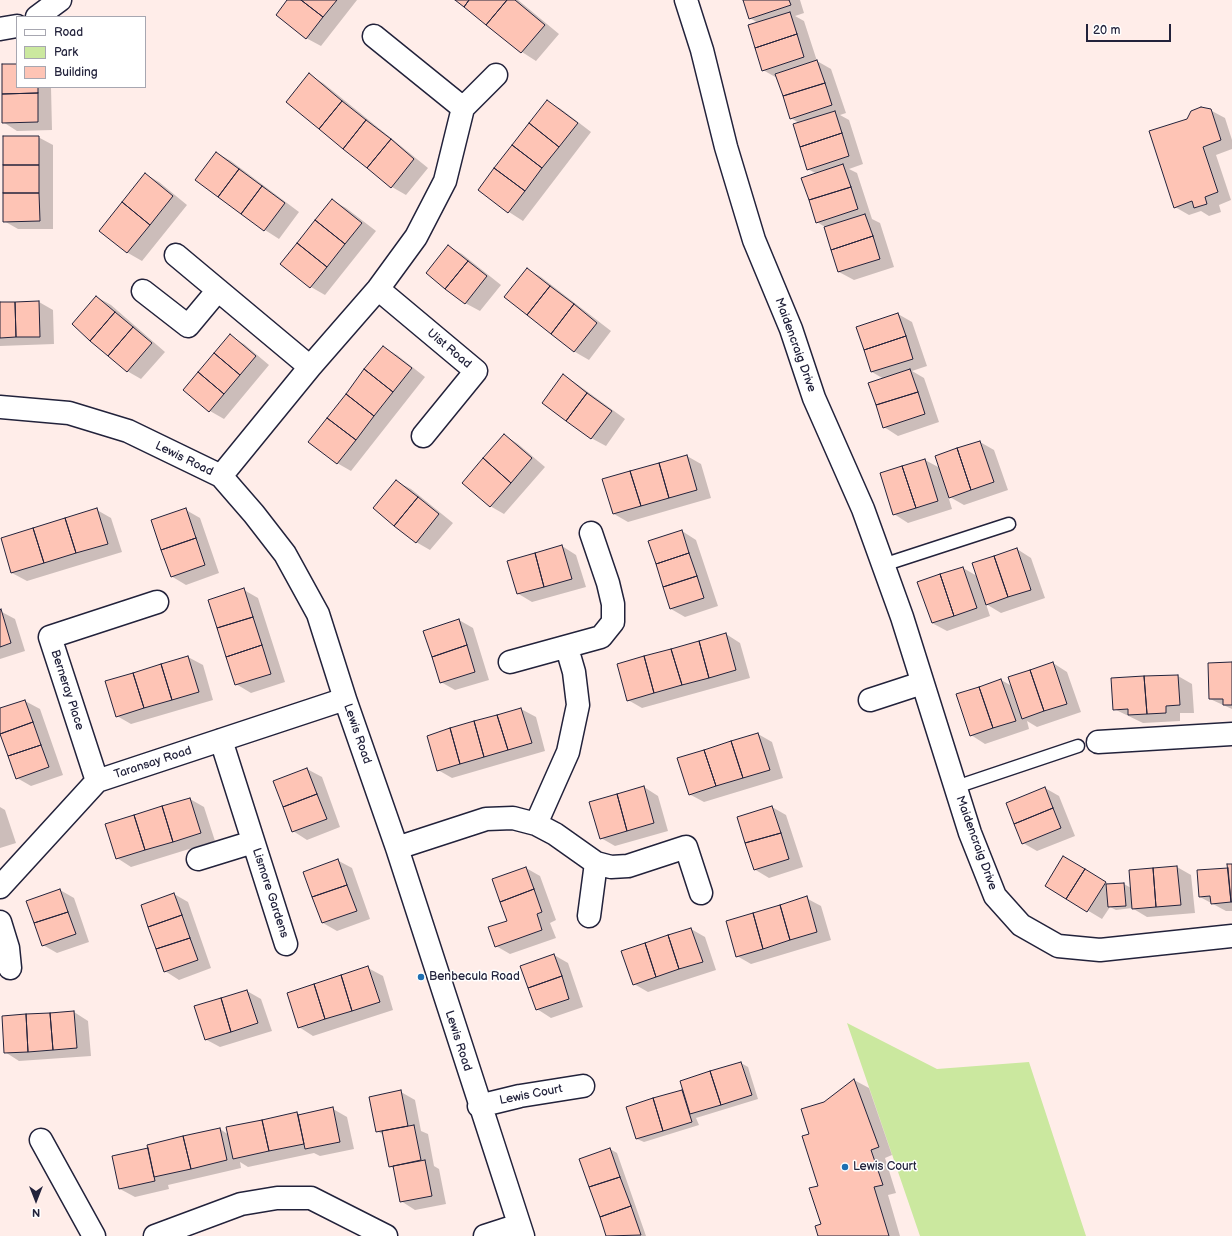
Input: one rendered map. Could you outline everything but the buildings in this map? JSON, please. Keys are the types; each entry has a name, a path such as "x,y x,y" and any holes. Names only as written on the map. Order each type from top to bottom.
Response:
{"street":[{"path":"38,16 60,0"},
{"name":"Maidencraig Drive","path":"686,0 702,50 726,146 754,240 791,329 814,398 863,509 902,617 970,833 995,896 1021,925 1058,946 1100,950 1232,936"},
{"path":"0,29 16,26"},
{"path":"374,36 463,108"},
{"path":"220,476 310,366 378,289 416,237 445,181 463,108 496,75"},
{"path":"176,255 310,366"},
{"name":"Uist Road","path":"378,289 476,371 423,436"},
{"path":"143,291 188,326 218,290"},
{"name":"Lewis Road","path":"0,407 69,413 128,431 220,476 254,514 285,554 318,614 345,699 397,848 521,1231"},
{"path":"510,662 567,648 601,637 614,622 613,604 608,583 591,533"},
{"name":"Berneray Place","path":"97,781 50,637 157,602"},
{"path":"536,824 568,752 578,705 574,672 567,648"},
{"path":"870,700 922,683"},
{"name":"Taransay Road","path":"0,887 97,781 345,699"},
{"path":"1088,744 1232,734"},
{"name":"Lismore Gardens","path":"220,740 286,944"},
{"path":"397,848 486,819 513,818 536,824 555,834 596,863 611,867 628,866 686,847 701,893"},
{"name":"Lismore Gardens","path":"198,859 253,842"},
{"path":"589,916 596,863"},
{"path":"0,922 8,948 10,968"},
{"name":"Lewis Court","path":"480,1106 520,1096 583,1086"},
{"path":"41,1140 94,1236"},
{"path":"155,1236 241,1204 277,1198 311,1198 386,1236"},
{"path":"485,1236 521,1231"}],"lane":[{"path":"883,565 1009,524"},
{"path":"956,787 1088,744"}],"green space":[{"path":"847,1023 937,1069 1029,1062 1086,1236 920,1236"}],"place":[{"name":"Benbecula Road","path":"421,977"},
{"name":"Lewis Court","path":"845,1167"}]}
